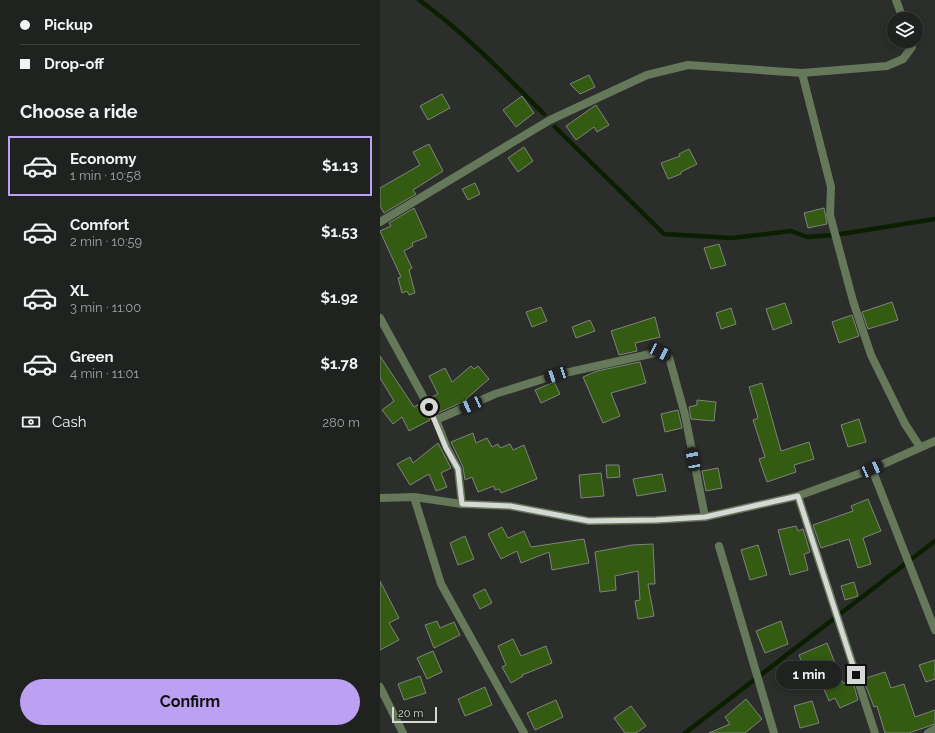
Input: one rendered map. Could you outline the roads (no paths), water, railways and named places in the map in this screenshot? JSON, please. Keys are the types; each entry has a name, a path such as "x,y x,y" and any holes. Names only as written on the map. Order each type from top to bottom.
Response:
{"street":[{"path":"896,0 900,12"},
{"path":"380,222 550,120 647,75 688,65 802,74 887,66 903,59 911,48"},
{"path":"802,74 831,187 830,215 853,301 871,355 905,424 920,447"},
{"path":"380,318 436,420 446,448 458,469 462,504"},
{"path":"436,420 495,394 556,375 660,352 669,357 685,415 705,517"},
{"path":"380,498 414,497 462,504 510,506 589,521 656,520 705,517 798,496 872,469 935,441"},
{"path":"872,469 935,630"},
{"path":"798,496 875,733"},
{"path":"414,497 441,584 524,733"},
{"path":"719,546 774,733"},
{"path":"380,687 403,733"},
{"path":"928,733 935,729"}],"waterway":[{"path":"419,0 468,40 544,114"},
{"path":"555,127 664,234 732,238 791,231 807,237 835,235 935,219"},
{"path":"685,733 935,541"}]}
